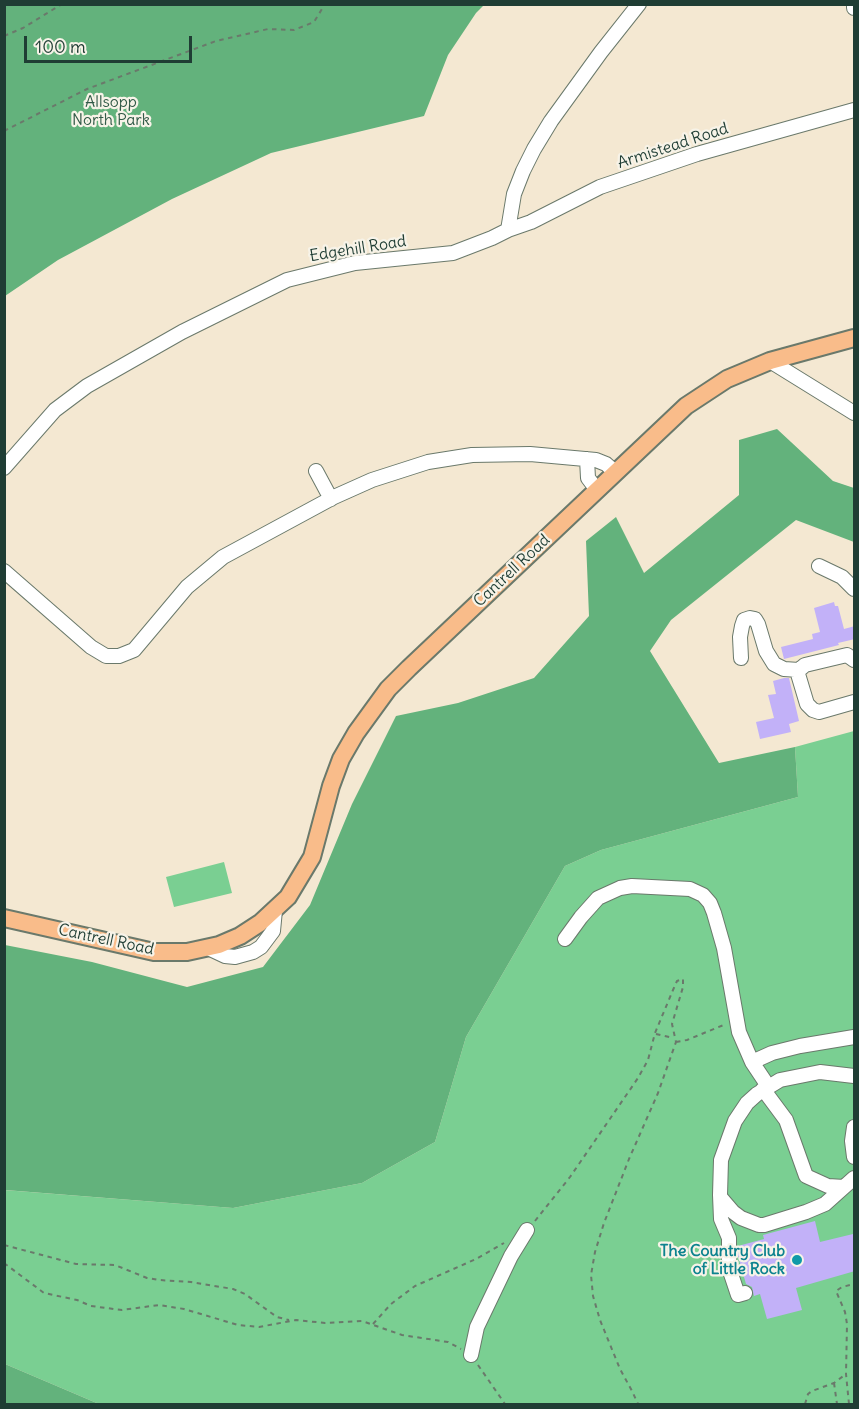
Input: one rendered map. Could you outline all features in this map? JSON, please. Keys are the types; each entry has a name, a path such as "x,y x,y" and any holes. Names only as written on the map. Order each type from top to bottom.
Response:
{"main road":[{"name":"Cantrell Road","path":"4,918 154,952 187,952 208,948 240,936 275,910 299,881 312,857 331,786 341,759 369,713 409,668 686,405 727,379 770,361 855,338"}],"street":[{"path":"508,230 514,194 534,149 601,52 639,4"},
{"name":"Armistead Road","path":"508,230 531,222 600,187 697,154 855,110"},
{"name":"Edgehill Road","path":"4,468 55,410 87,386 172,338 287,280 355,263 453,253 508,230"},
{"path":"770,361 855,413"},
{"path":"4,571 91,647 106,656 120,656 134,650 187,587 223,557 331,498 372,480 450,457 530,454 602,462 615,472"},
{"path":"587,459 588,478 597,490"},
{"path":"316,471 331,498"},
{"path":"819,566 842,577 855,589"},
{"path":"741,658 742,626 744,620 750,618 755,619 758,624 766,651 774,664 784,669 799,670 847,655 855,660"},
{"path":"799,670 798,674 807,704 813,711 819,712 855,702"},
{"path":"566,939 598,898 620,888 632,886 690,890 703,895 710,903 714,913 724,948 736,1021 765,1088 786,1120 806,1176 828,1186 849,1182"},
{"path":"752,1062 781,1051 855,1037"},
{"path":"746,1293 738,1295 729,1268 729,1238 722,1219 720,1177 726,1143 739,1114 747,1103 765,1088 780,1080 802,1074 837,1073 855,1076"},
{"path":"855,1127 852,1141 855,1157"},
{"path":"721,1198 741,1218 764,1225 799,1215 825,1204 849,1182"},
{"path":"471,1355 477,1327 511,1256 527,1230"}],"path":[{"path":"4,36 23,28 62,4"},
{"path":"4,131 87,90 216,42 268,29 294,30 314,22 325,4"},
{"path":"527,1230 570,1177 638,1078 648,1060 655,1033 676,983 683,979 683,987 672,1024 673,1038 676,1042"},
{"path":"676,1042 736,1021"},
{"path":"655,1033 673,1038"},
{"path":"638,1404 620,1369 595,1308 591,1285 592,1268 604,1223 628,1159 658,1093 676,1042"},
{"path":"373,1324 391,1304 415,1286 476,1259 508,1241"},
{"path":"4,1245 76,1264 115,1265 147,1278 233,1289 245,1294 276,1317 284,1320 325,1323 354,1320 373,1324 402,1335 448,1342 471,1355 505,1404"},
{"path":"4,1263 44,1293 77,1300 91,1306 122,1310 159,1305 184,1309 238,1325 259,1327 294,1320"},
{"path":"849,1404 846,1374 846,1317 836,1291 855,1284"},
{"path":"805,1404 808,1394 812,1391 834,1383 846,1374"},
{"path":"834,1383 837,1404"}],"green space":[{"name":"Allsopp North Park","path":"5,4 484,5 476,13 448,55 424,116 271,153 172,199 58,260 5,296"},
{"path":"777,429 833,481 854,488 854,542 796,520 671,620 650,651 719,763 795,747 798,797 601,850 565,866 466,1037 435,1142 362,1183 233,1208 5,1190 5,945 92,962 187,987 263,967 310,905 352,804 396,716 458,703 534,678 589,616 586,541 616,517 644,573 739,495 739,440"},
{"name":"The Country Club of Little Rock","path":"854,731 854,1404 99,1404 5,1364 4,1190 233,1208 362,1183 435,1142 466,1037 565,866 601,850 798,797 795,747"},
{"path":"224,862 232,893 174,907 166,877"},
{"path":"5,1364 99,1404 5,1404"}],"building":[{"path":"834,602 835,606 838,606 844,629 855,626 855,639 784,659 781,647 813,639 812,634 820,632 814,608"},
{"path":"789,678 799,721 789,724 791,732 760,739 756,722 774,718 768,695 776,694 773,681"},
{"name":"The Country Club of Little Rock","path":"815,1221 820,1242 853,1234 855,1271 796,1288 802,1310 767,1319 760,1294 754,1296 752,1287 746,1284 738,1256 738,1246 764,1239 763,1235"}],"place":[{"name":"The Country Club of Little Rock","path":"797,1260"}]}
